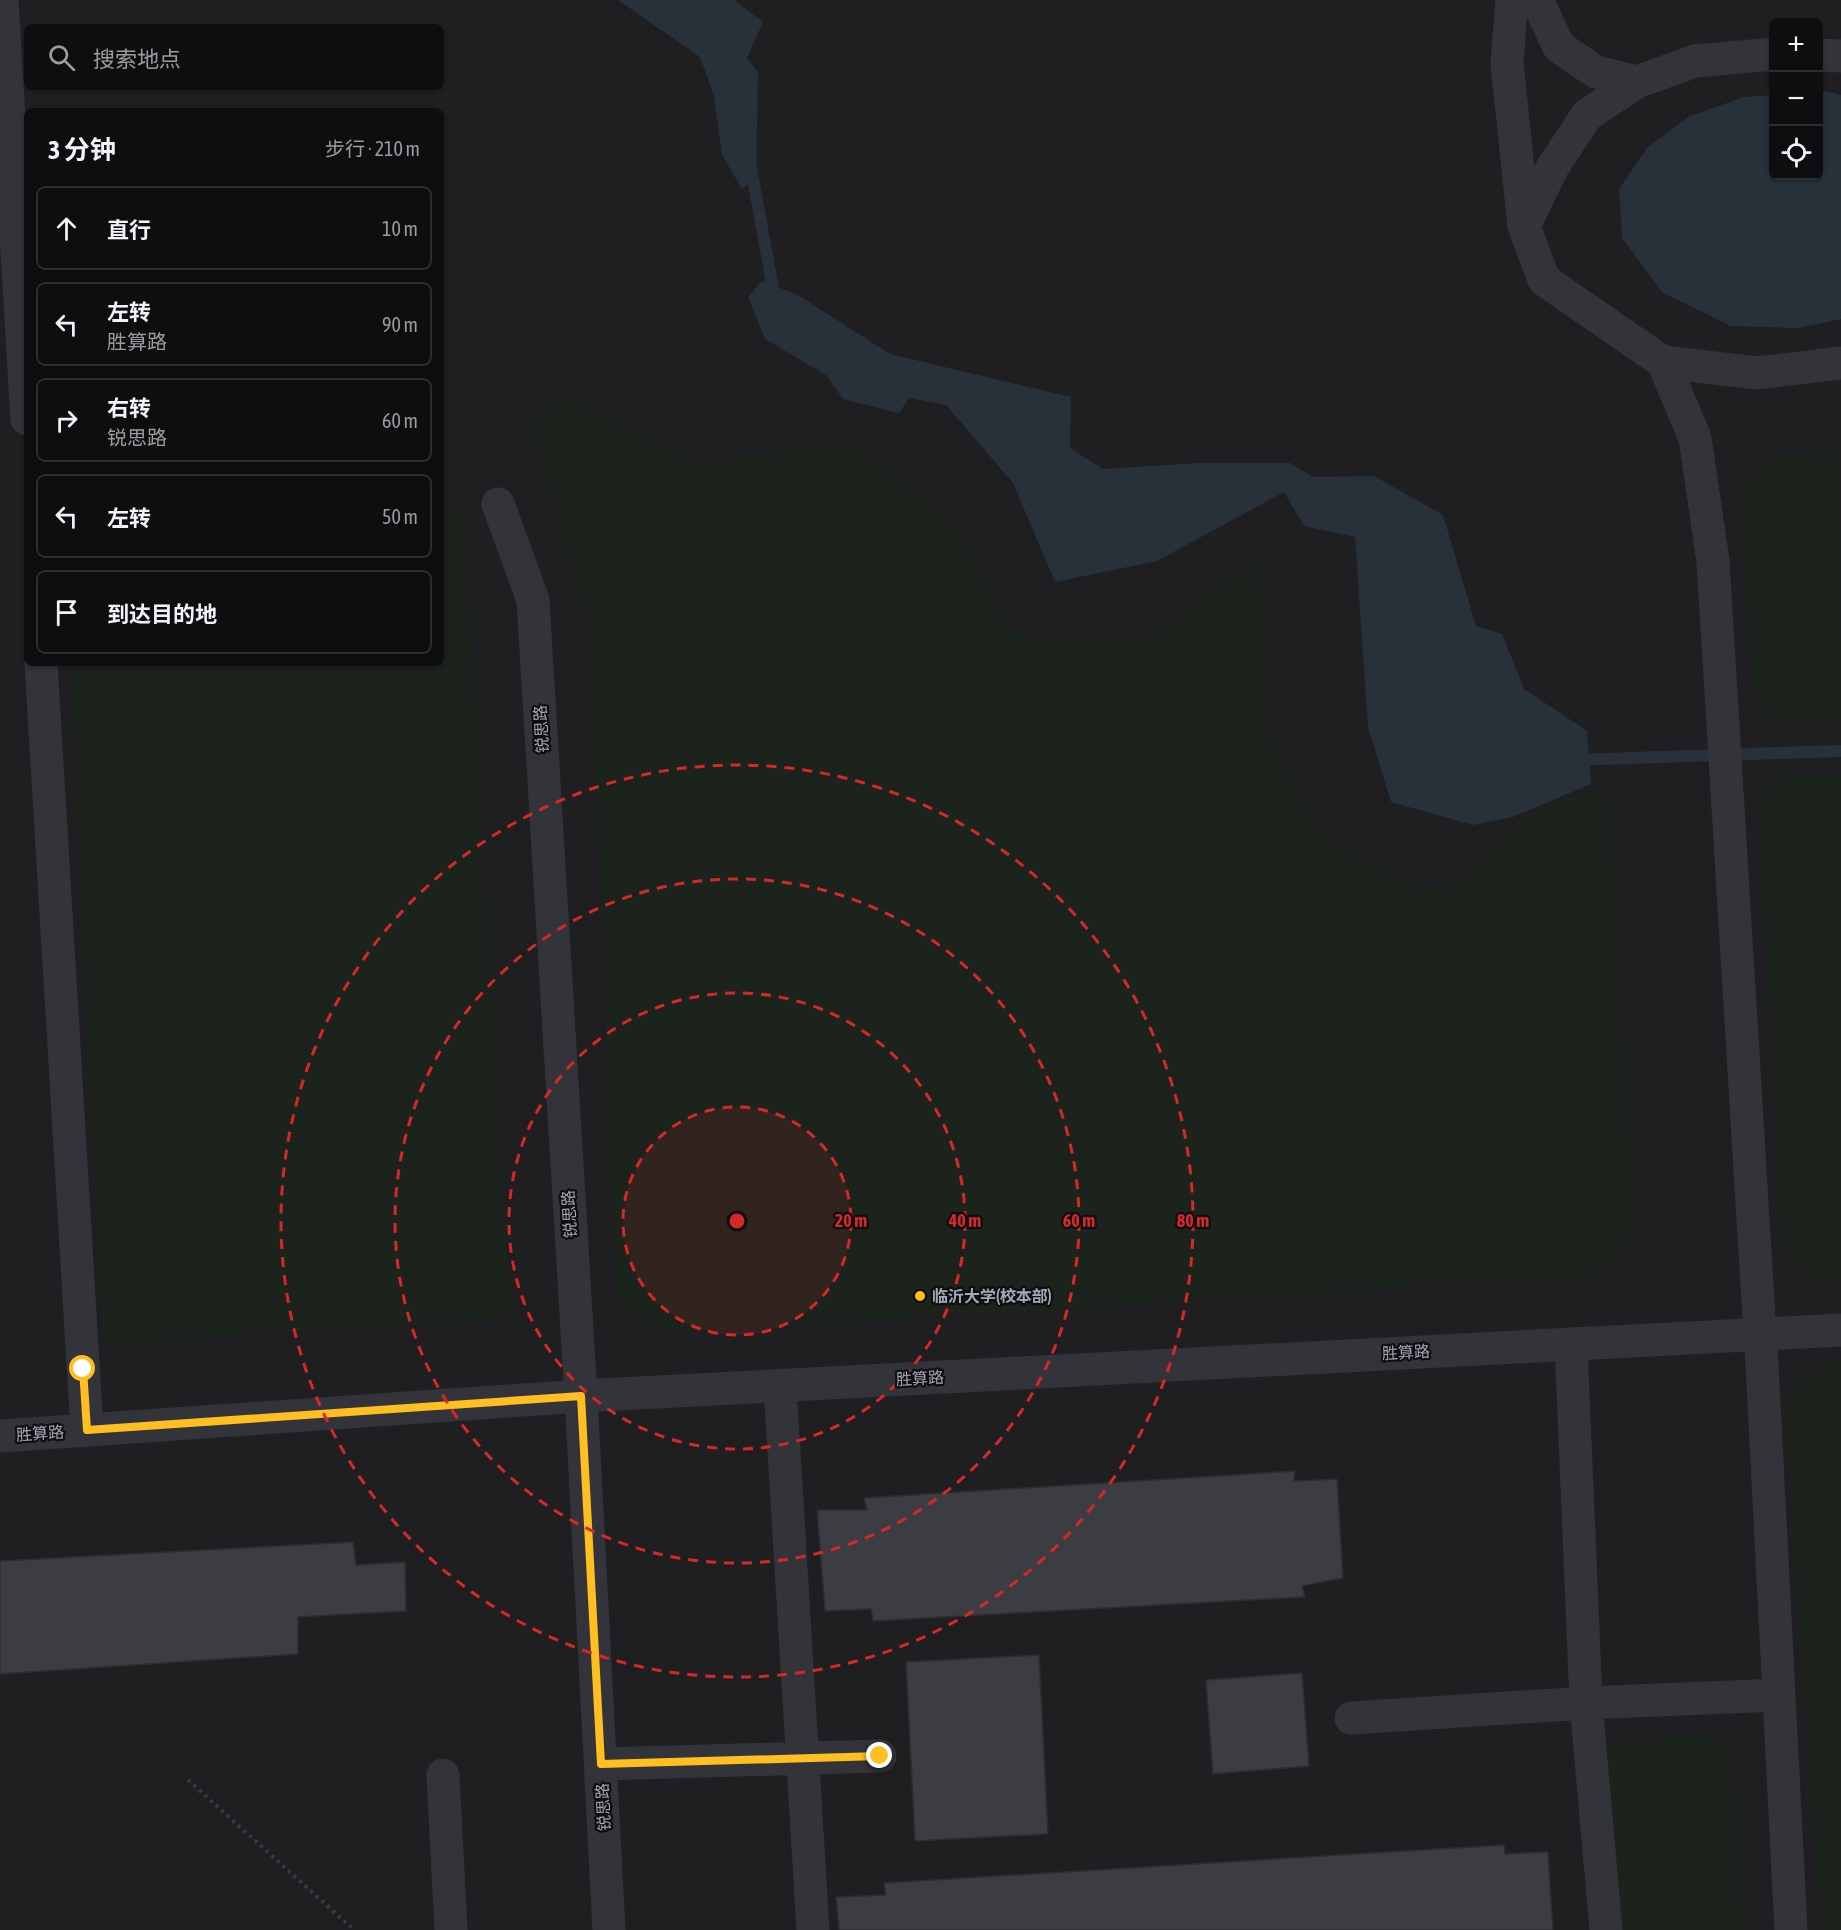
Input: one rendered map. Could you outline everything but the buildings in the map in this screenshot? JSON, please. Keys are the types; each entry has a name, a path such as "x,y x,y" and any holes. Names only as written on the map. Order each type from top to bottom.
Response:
{"lane":[{"path":"2,0 24,369"},
{"path":"1512,0 1507,63 1524,226 1544,280 1663,362 1758,373 1841,363"},
{"path":"1538,0 1559,47 1596,72 1637,82"},
{"path":"1524,226 1552,168 1587,115 1637,82 1695,62 1769,54"},
{"path":"1823,55 1841,56"},
{"path":"1663,362 1695,438 1713,561 1760,1334 1791,1930"},
{"name":"锐思路","path":"498,504 533,600 581,1396 609,1930"},
{"path":"41,666 87,1430"},
{"name":"胜算路","path":"0,1436 581,1396 1841,1330"},
{"path":"1571,1344 1586,1703 1606,1930"},
{"path":"780,1386 813,1930"},
{"path":"1351,1718 1586,1703 1779,1695"},
{"path":"601,1764 880,1756"},
{"path":"443,1775 450,1930"}],"path":[{"path":"188,1780 354,1930"}],"shaded area":[{"name":"临沂大学(校本部)","path":"0,0 1841,0 1841,1930 0,1930"},
{"path":"618,0 734,0 763,22 747,58 758,72 756,176 742,189 722,155 714,96 700,57"},
{"path":"1823,91 1841,95 1841,319 1799,328 1731,326 1663,293 1622,238 1619,189 1647,148 1690,116 1744,97 1769,95 1769,180 1823,180"},
{"path":"762,281 798,295 890,354 1071,397 1070,448 1103,469 1200,463 1290,463 1313,477 1374,476 1443,515 1476,626 1502,634 1524,689 1587,731 1591,784 1513,817 1473,825 1391,802 1368,727 1355,537 1304,526 1284,492 1157,561 1055,582 1013,483 946,405 909,398 899,413 843,399 826,375 765,339 748,297"},
{"path":"565,396 692,463 854,444 958,531 1008,632 1139,644 1258,559 1269,733 1325,839 1421,889 1462,883 1543,803 1609,790 1633,1234 1602,1275 663,1334 617,1304 589,620 530,428"},
{"path":"1840,453 1841,716 1775,719 1754,702 1742,495 1768,458"},
{"path":"444,495 465,515 511,1318 103,1344 70,666 444,666"},
{"path":"1784,775 1841,776 1841,1279 1819,1278 1804,1271 1793,1259 1782,1240 1760,823 1764,788"},
{"path":"1830,1361 1841,1361 1841,1930 1820,1930 1786,1406 1803,1379"},
{"path":"1710,1734 1732,1756 1742,1930 1618,1930 1605,1742"}],"waterway":[{"path":"750,163 775,299"},
{"path":"1572,760 1841,751"}],"place":[{"name":"临沂大学(校本部)","path":"920,1296"}],"route":[{"path":"83,1369 87,1430 581,1396 601,1764 880,1756"}]}
